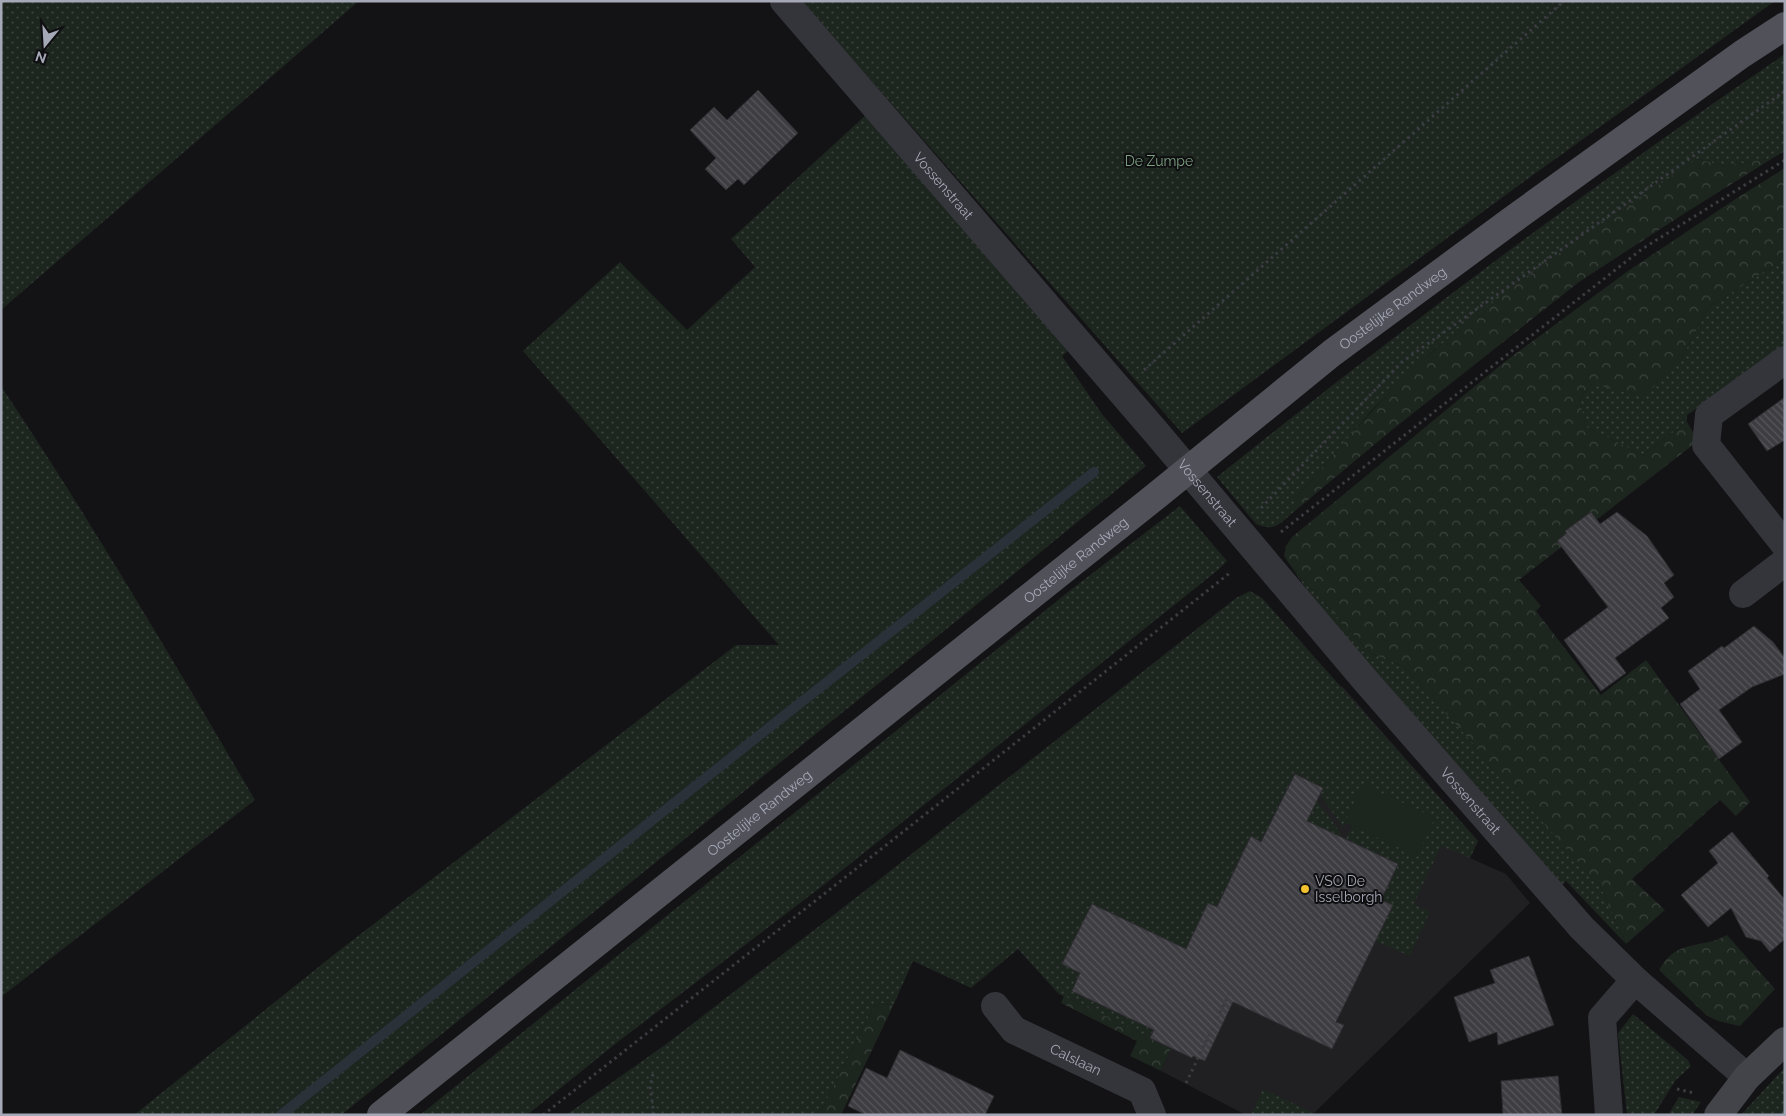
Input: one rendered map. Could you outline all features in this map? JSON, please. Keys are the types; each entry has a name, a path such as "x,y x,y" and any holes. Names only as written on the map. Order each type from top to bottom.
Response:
{"main road":[{"name":"Oostelijke Randweg","path":"381,1115 1340,347 1607,151 1742,54 1785,26"}],"street":[{"name":"Vossenstraat","path":"784,1 1188,470 1365,680 1582,928 1634,980 1747,1077"},
{"path":"1785,360 1709,415 1706,445 1785,545"},
{"path":"1743,594 1785,562"},
{"path":"1609,1115 1602,1018 1634,980"},
{"name":"Calslaan","path":"995,1006 1014,1030 1142,1091 1152,1115"},
{"path":"1718,1115 1747,1077 1785,1041"}],"path":[{"path":"1099,366 1134,379 1564,1"},
{"path":"1239,531 1402,362 1785,91"},
{"path":"543,1115 1256,551 1642,249 1785,160"},
{"path":"1186,1083 1229,994"},
{"path":"653,1074 650,1088 654,1115"}],"shaded area":[{"name":"VSO De Isselborgh","path":"1342,686 1478,841 1470,858 1506,874 1530,903 1312,1115 1246,1115 1161,1071 1171,1048 1059,994 1018,949"}],"green space":[{"path":"1,1 359,1 1,310"},
{"name":"De Zumpe","path":"801,1 1775,1 1522,183 1182,433"},
{"path":"1785,54 1785,74 1782,76 1785,75 1785,151 1773,158 1725,166 1697,159 1435,349 1374,408 1296,498 1296,510 1278,525 1269,527 1256,524 1217,477 1496,260 1639,155"},
{"path":"868,113 1070,349 1062,356 1102,414 1146,466 954,623 341,1115 134,1115 336,953 736,645 779,645 523,351 620,262 687,330 755,267 731,239"},
{"path":"1773,158 1579,282 1392,430 1296,510 1296,498 1363,421 1399,384 1467,323 1531,274 1697,159 1725,166"},
{"path":"1785,168 1785,258 1709,307 1681,359 1644,397 1592,384 1579,399 1586,427 1643,455 1687,422 1698,441 1519,580 1541,606 1536,611 1601,695 1646,660 1750,802 1736,816 1720,800 1632,879 1665,910 1626,944 1601,888 1405,667 1370,653 1290,565 1284,556 1286,546 1292,537 1503,363 1628,271"},
{"path":"1785,258 1785,349 1687,415 1687,422 1643,455 1586,427 1579,399 1592,384 1681,359 1709,307"},
{"path":"1,386 99,539 255,800 1,997"},
{"path":"1180,506 1227,561 1218,570 825,884 619,1041 527,1115 420,1115 1068,592"},
{"path":"1290,565 1370,653 1405,667 1544,822 1601,888 1626,944 1566,881 1558,889 1328,621"},
{"path":"1250,591 1262,598 1478,841 1470,858 1441,846 1414,904 1430,912 1410,956 1370,939 1343,845 1355,819 1348,816 1343,827 1318,793 1315,798 1341,833 1338,840 1150,1038 1059,994 1018,949 971,988 913,961 893,1006 882,1003 874,1006 819,1115 566,1115 669,1042 880,879 1236,598"},
{"path":"1362,784 1435,818 1417,856 1345,823"},
{"path":"1727,935 1775,989 1740,1026 1718,1021 1706,1015 1659,970 1674,952"},
{"path":"1064,996 1171,1048 1161,1071 1130,1056 1137,1041 1061,1003"},
{"path":"882,1003 893,1006 841,1115 819,1115 874,1006"},
{"path":"1633,1014 1688,1060 1691,1066 1675,1081 1654,1115 1627,1115 1618,1033"},
{"path":"1785,1067 1785,1115 1741,1115"},
{"path":"1263,1089 1312,1112 1310,1115 1251,1115"},
{"path":"1679,1097 1701,1102 1692,1115 1668,1115"}],"building":[{"path":"758,90 798,133 744,185 738,179 726,190 705,169 716,158 690,130 714,107 727,120"},
{"path":"1785,397 1785,440 1767,451 1748,424"},
{"path":"1591,512 1600,524 1617,512 1647,536 1674,575 1664,583 1674,597 1661,608 1669,618 1615,658 1626,673 1601,691 1564,640 1608,607 1557,541 1567,533 1565,531"},
{"path":"1754,626 1773,642 1785,658 1785,674 1752,687 1719,710 1742,742 1719,759 1680,704 1700,689 1688,671 1722,646 1724,648"},
{"path":"1295,774 1323,788 1307,821 1398,864 1381,900 1393,905 1336,1022 1344,1025 1332,1049 1233,1002 1205,1061 1193,1056 1192,1058 1150,1038 1154,1030 1072,991 1080,973 1062,964 1092,904 1186,949 1208,903 1217,907 1251,836 1261,842"},
{"path":"1732,832 1769,876 1767,878 1785,900 1785,939 1770,952 1761,941 1746,937 1731,908 1708,927 1681,895 1718,863 1709,851"},
{"path":"1529,956 1554,1025 1498,1045 1497,1032 1469,1042 1454,997 1495,983 1490,970"},
{"path":"900,1050 994,1096 985,1115 866,1115 848,1106 866,1068 887,1078"},
{"path":"1558,1076 1562,1115 1503,1115 1501,1081"}],"waterway":[{"path":"281,1115 1094,472"}],"place":[{"name":"VSO De Isselborgh","path":"1305,889"}]}
